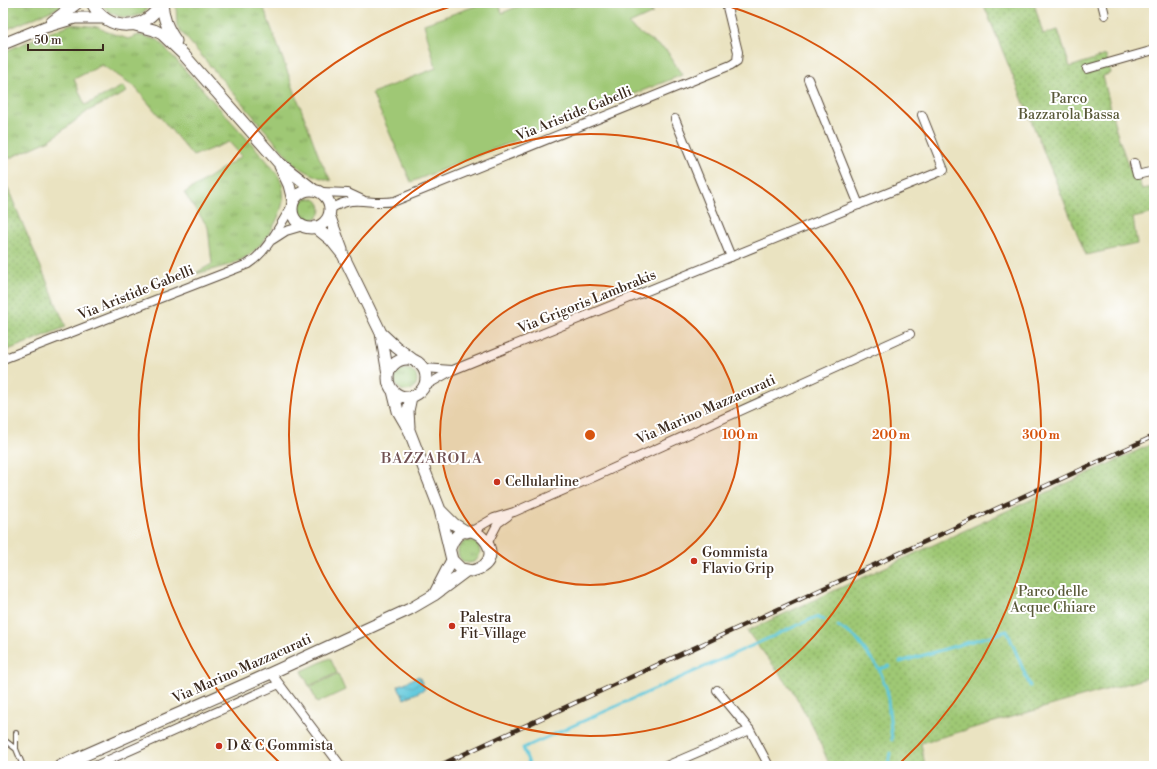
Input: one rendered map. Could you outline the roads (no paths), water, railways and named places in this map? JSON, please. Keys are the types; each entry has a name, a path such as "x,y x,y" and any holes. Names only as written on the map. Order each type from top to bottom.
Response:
{"street":[{"path":"45,27 77,3"},
{"path":"92,3 104,18 114,24 124,26 135,25 154,30 162,34 184,55 278,162 318,191 329,203 330,212 343,255"},
{"path":"135,25 151,16 161,3"},
{"path":"161,3 163,16 167,27 184,55"},
{"name":"Via Aristide Gabelli","path":"318,191 348,193 372,203 396,201 731,65 737,61 738,52 726,3"},
{"path":"1102,3 1105,15"},
{"path":"3,44 45,27 75,18 104,18"},
{"path":"1087,69 1154,50"},
{"path":"808,79 859,205"},
{"name":"Via Grigoris Lambrakis","path":"425,386 453,370 944,170 922,115"},
{"path":"675,119 731,257"},
{"path":"278,162 289,185 294,218 303,226 315,228 331,240 343,255 381,333 388,374 388,383 393,392 398,411 409,430 440,510 452,560 460,569 466,571"},
{"path":"1134,163 1137,175 1154,171"},
{"path":"293,204 302,192 318,191"},
{"name":"Via Aristide Gabelli","path":"330,212 346,201 363,200"},
{"name":"Via Aristide Gabelli","path":"3,359 248,264 257,259 271,240 293,204"},
{"path":"315,228 324,223 330,212"},
{"name":"Via Aristide Gabelli","path":"271,240 286,231 303,226"},
{"path":"381,333 396,347 424,368 426,374 425,386 417,395 405,397 393,392"},
{"name":"Via Marino Mazzacurati","path":"450,548 456,537 469,532 494,518 514,512 910,334"},
{"path":"388,374 394,363 400,360 412,359"},
{"name":"Via Grigoris Lambrakis","path":"424,368 453,370"},
{"path":"409,430 408,411 411,397"},
{"path":"440,510 454,524 469,532 484,537 488,542"},
{"name":"Via Marino Mazzacurati","path":"60,766 271,673 410,609 434,595 466,571 477,570 486,564 490,553 488,542 498,523 514,512"},
{"path":"434,595 452,560"},
{"path":"271,673 341,766"},
{"path":"95,766 280,684"},
{"path":"717,690 750,730 770,766"},
{"path":"666,766 750,730"},
{"path":"121,739 123,753"}],"lane":[{"path":"16,733 16,748 23,766"},
{"path":"3,739 16,748"}],"water":[{"path":"419,676 425,689 404,699 398,686"}],"waterway":[{"path":"530,766 523,748 816,617 824,620"},
{"path":"838,626 855,637 879,669 889,666"},
{"path":"900,662 1007,631 1030,686"},
{"path":"879,669 887,690 892,740"},
{"path":"888,766 890,753"}],"railway":[{"path":"438,766 1154,436"}],"place":[{"name":"Cellularline","path":"497,482"},
{"name":"Gommista Flavio Grip","path":"694,561"},
{"name":"Palestra Fit-Village","path":"452,626"},
{"name":"D & C Gommista","path":"219,746"}],"district":[{"name":"BAZZAROLA","path":"432,458"}],"park label":[{"name":"Parco Bazzarola Bassa","path":"1069,108"},
{"name":"Parco delle Acque Chiare","path":"1053,600"}]}
